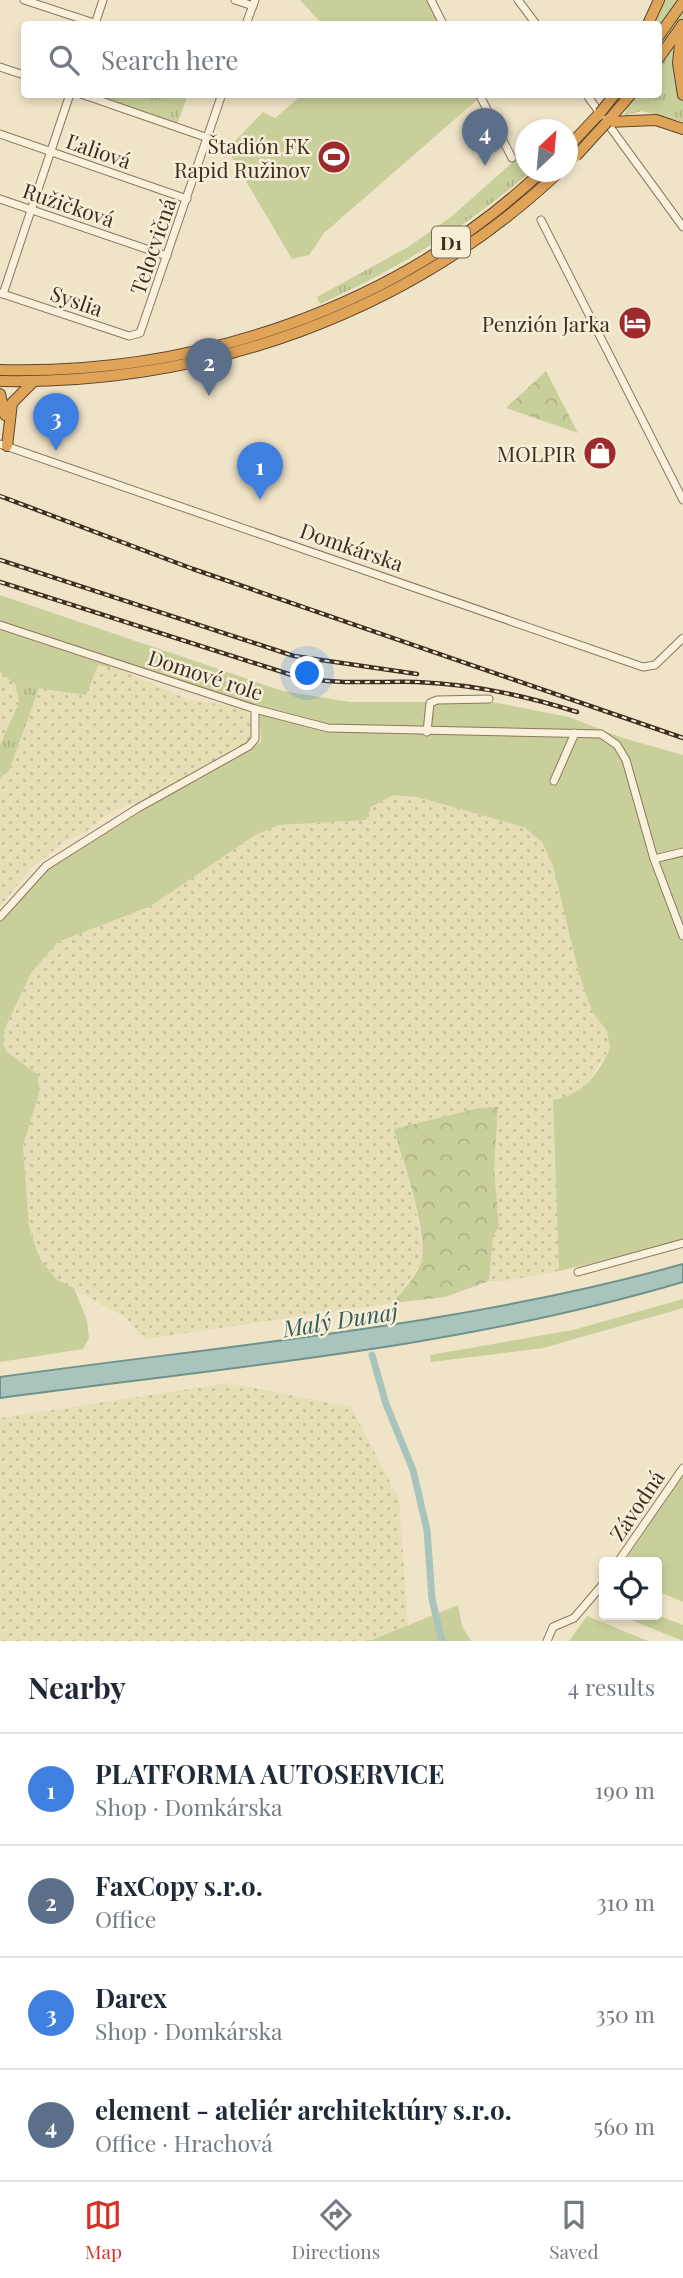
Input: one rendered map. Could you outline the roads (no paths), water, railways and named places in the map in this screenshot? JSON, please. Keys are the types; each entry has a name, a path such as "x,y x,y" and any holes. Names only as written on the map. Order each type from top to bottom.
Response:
{"highway":[{"path":"649,21 659,0"},
{"path":"662,33 683,2"},
{"path":"662,54 683,24"},
{"path":"683,24 678,63 683,95"},
{"path":"600,113 606,98"},
{"path":"578,136 612,98"},
{"path":"578,153 628,98"},
{"path":"607,122 656,120 683,129"},
{"name":"D1","path":"0,370 66,370 156,360 218,347 292,324 365,292 439,251 529,182"},
{"name":"D1","path":"0,381 93,379 158,371 220,358 293,336 372,302 446,260 508,216 547,182"},
{"path":"3,445 12,403 33,382"},
{"path":"0,394 5,411 3,445"}],"street":[{"path":"24,0 87,21"},
{"path":"97,21 103,0"},
{"path":"235,0 253,3 247,21"},
{"path":"431,0 442,21"},
{"path":"518,0 534,21"},
{"path":"0,67 21,74"},
{"path":"1,293 70,98"},
{"path":"93,98 208,138"},
{"name":"Telocvičná","path":"142,330 221,98"},
{"path":"481,98 512,158"},
{"path":"589,98 683,227"},
{"name":"Ľaliová","path":"0,134 187,199"},
{"name":"Ružičková","path":"0,199 167,256"},
{"path":"541,220 683,500"},
{"name":"Syslia","path":"1,293 129,336 142,330"},
{"name":"Domkárska","path":"3,445 643,667 655,664 683,638"},
{"name":"Domové role","path":"0,625 255,709 328,728 601,734 614,742 623,754 654,859 683,936"},
{"path":"427,732 430,703 437,700 489,699"},
{"path":"0,916 46,866 138,808 249,746 255,739 255,709"},
{"path":"554,781 575,733"},
{"path":"654,859 683,852"},
{"path":"578,1272 683,1243"},
{"name":"Závodná","path":"621,1557 683,1468"},
{"path":"547,1641 553,1628 574,1618 599,1589"}],"water":[{"path":"683,1264 683,1282 515,1324 344,1353 0,1398 0,1377 429,1319 599,1285"}],"waterway":[{"path":"372,1355 386,1404 413,1470 427,1530 432,1599 442,1641"}],"railway":[{"path":"0,496 193,569 683,738"},
{"path":"0,560 294,656 417,674"},
{"path":"0,582 298,677 342,682 457,685 518,696 577,712"}],"place":[{"name":"Štadión FK Rapid Ružinov","path":"334,157"},
{"name":"element - ateliér architektúry s.r.o.","path":"485,166"},
{"name":"Penzión Jarka","path":"635,323"},
{"name":"FaxCopy s.r.o.","path":"209,396"},
{"name":"Darex","path":"56,451"},
{"name":"MOLPIR","path":"600,453"},
{"name":"PLATFORMA AUTOSERVICE","path":"260,500"}],"water label":[{"name":"Malý Dunaj","path":"340,1319"}]}
